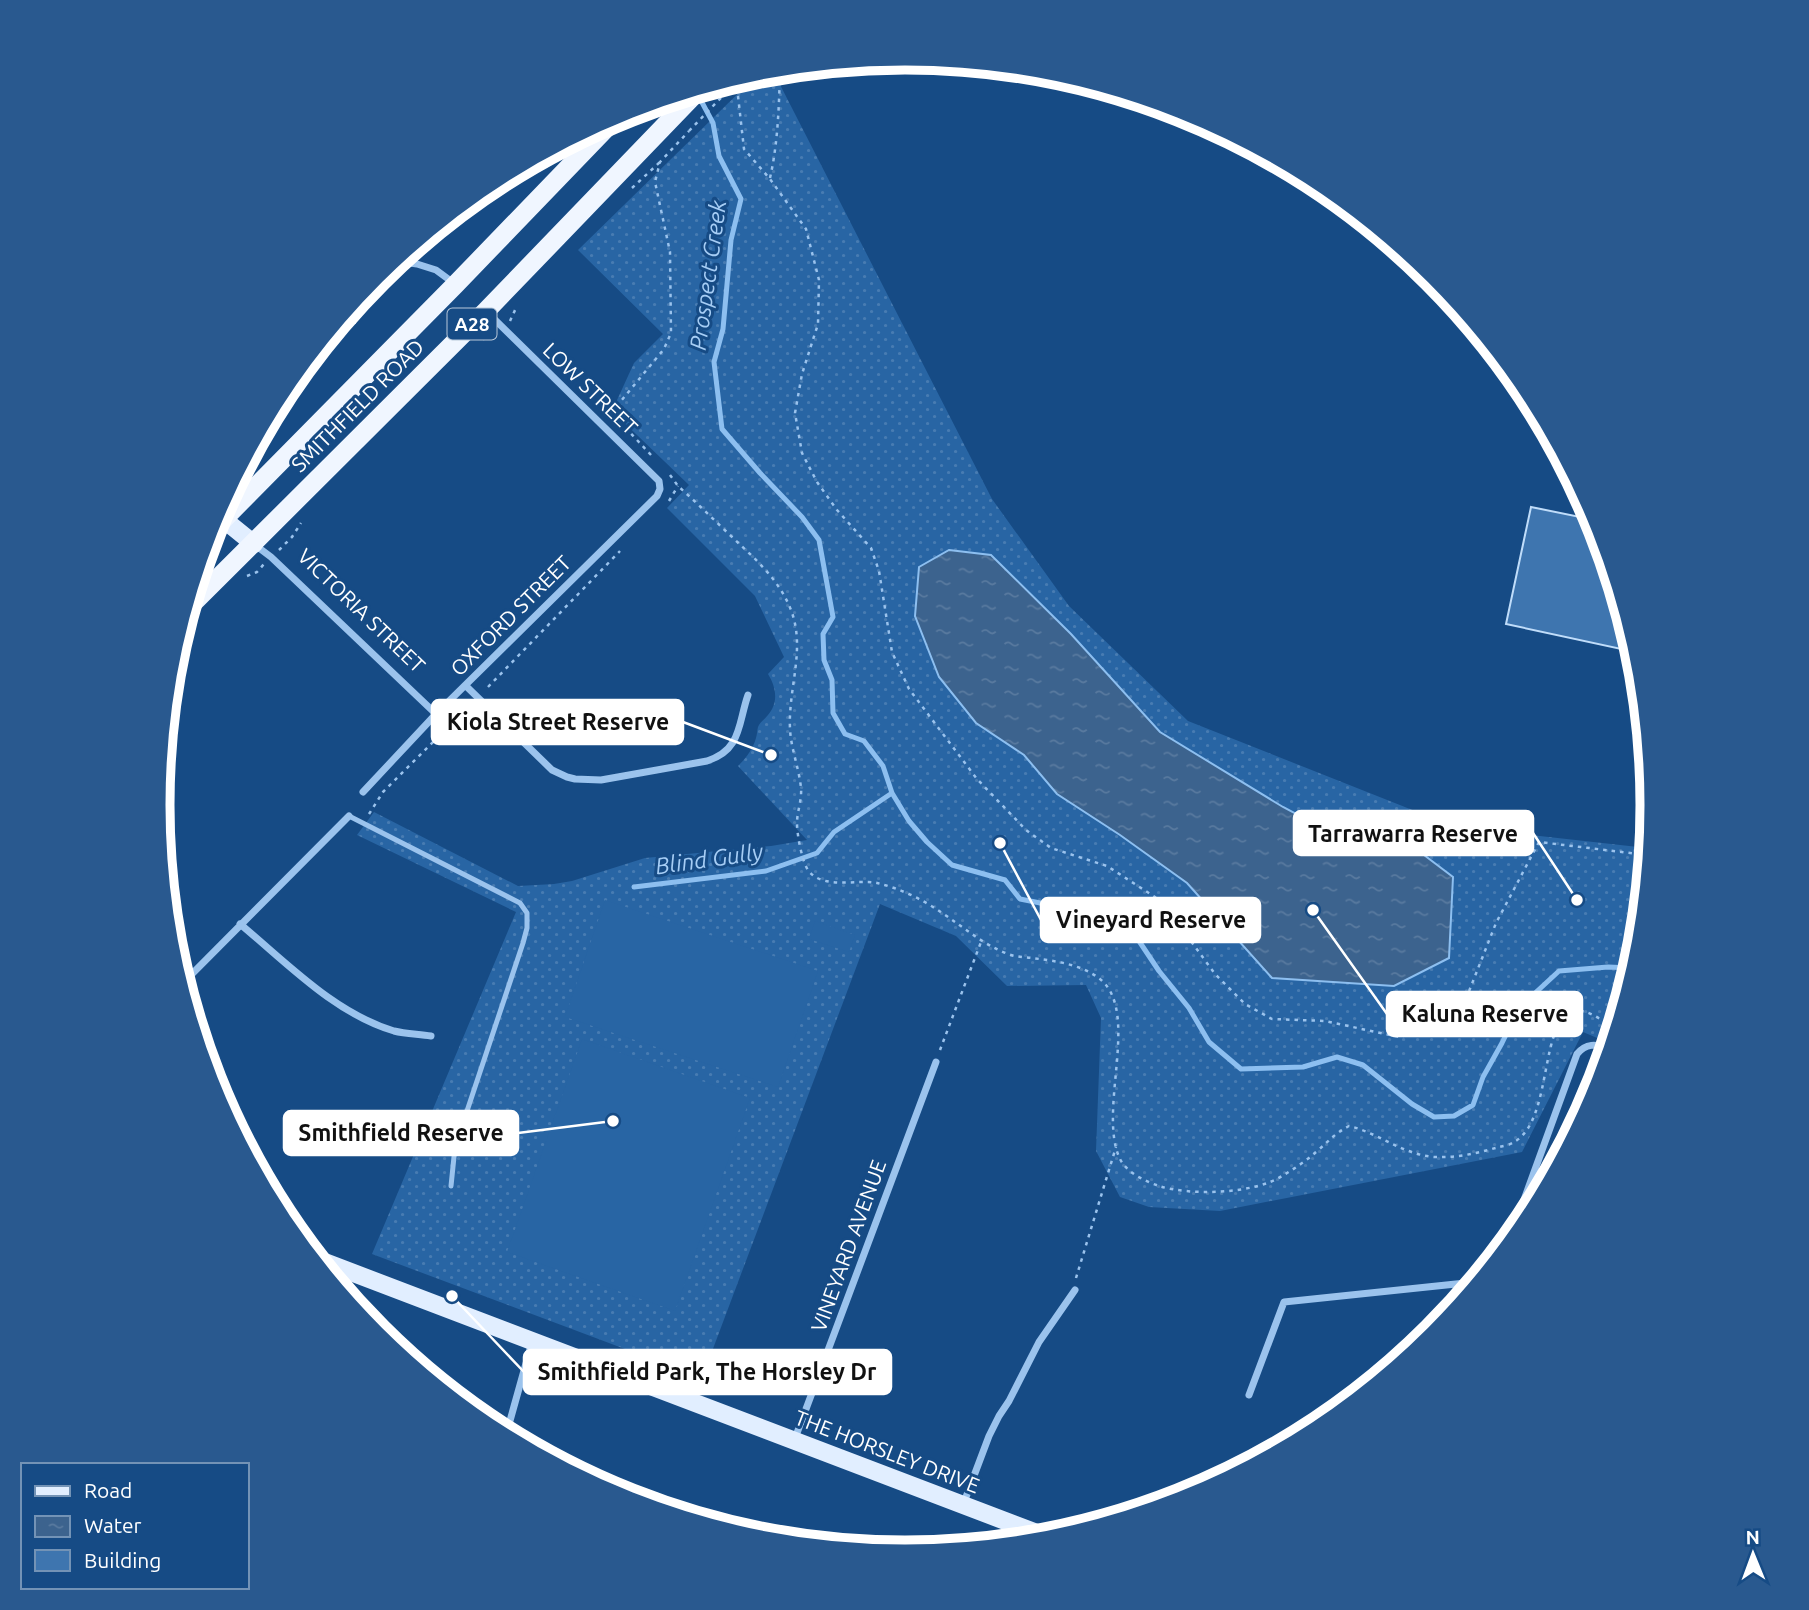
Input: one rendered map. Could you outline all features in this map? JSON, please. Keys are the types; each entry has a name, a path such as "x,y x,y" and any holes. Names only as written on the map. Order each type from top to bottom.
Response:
{"highway":[{"name":"SMITHFIELD ROAD","path":"201,595 486,311 686,103"},
{"name":"SMITHFIELD ROAD","path":"232,508 455,285 597,138"}],"main road":[{"name":"VICTORIA STREET","path":"223,529 254,544"},
{"name":"THE HORSLEY DRIVE","path":"331,1265 1028,1529"}],"street":[{"path":"409,263 436,270 455,285"},
{"name":"LOW STREET","path":"486,311 659,481 657,496"},
{"name":"OXFORD STREET","path":"363,792 436,714 657,496"},
{"name":"VICTORIA STREET","path":"254,544 271,557 436,714"},
{"path":"466,686 552,770 567,777 593,780 707,761 721,755 735,740 748,695"},
{"path":"190,975 349,816"},
{"path":"240,924 330,999 361,1019 397,1032 431,1036"},
{"path":"1523,1201 1577,1054 1585,1046 1598,1046"},
{"name":"VINEYARD AVENUE","path":"794,1442 936,1062"},
{"path":"1250,1395 1284,1301 1463,1283"},
{"path":"963,1505 999,1416 1040,1342 1075,1290"},
{"path":"509,1424 532,1341"}],"lane":[{"path":"349,816 520,902 527,913 523,943 455,1147 451,1186"}],"path":[{"path":"770,178 779,81"},
{"path":"735,90 738,96 744,149 770,178 806,229 819,280 818,324 802,374 795,412 802,453 817,482 837,510 871,548 879,571 892,652 909,689 977,779 1026,830 1051,848 1107,866 1155,897 1215,974 1245,1004 1272,1019 1325,1021 1399,1037 1434,1028 1462,1009 1496,923 1539,842 1638,854"},
{"path":"657,461 622,425 618,413 621,401 664,349 671,333 670,252 655,183 660,162 727,92"},
{"path":"666,470 678,486 767,570 791,610 798,649 790,730 802,790 797,824 802,855 808,871 818,878 836,883 875,883 915,897 982,942 1011,956 1059,962 1083,969 1102,980 1115,1001 1118,1029 1113,1092 1114,1132 1121,1160 1133,1174 1160,1186 1202,1192 1243,1190 1279,1178 1316,1152 1335,1133 1349,1126 1362,1129 1408,1151 1434,1157 1473,1155 1515,1142 1529,1127 1539,1104 1556,1028 1565,1015 1577,1011 1590,1013 1606,1022"},
{"path":"665,505 678,486"},
{"path":"488,687 620,551"},
{"path":"362,824 383,792 466,709"},
{"path":"936,1062 982,942"},
{"path":"1075,1290 1076,1273 1116,1144"}],"shaded area":[{"path":"778,81 992,499 1069,606 1188,721 1478,836 1522,834 1638,847 1625,948 1600,1039 1583,1032 1522,1152 1220,1211 1149,1207 1120,1197 1096,1151 1101,1018 1086,985 1007,986 956,936 880,904 702,1378 372,1254 516,912 357,835 374,812 518,886 572,881 645,858 807,840 738,766 751,750 759,725 774,705 774,689 768,674 784,657 755,596 667,508 689,485 612,411 634,363 663,334 578,250 744,88"},
{"path":"605,900 818,971 778,1087 565,1017"},
{"path":"815,921 855,935 849,952 809,939"},
{"path":"582,1039 750,1098 675,1311 507,1252"}],"water":[{"path":"949,550 991,555 1071,634 1160,732 1283,807 1369,853 1420,852 1453,877 1449,958 1394,986 1272,978 1187,883 1057,794 1024,755 976,723 939,677 915,616 919,567"}],"building":[{"path":"1531,507 1581,517 1600,569 1622,649 1506,624"}],"waterway":[{"name":"Prospect Creek","path":"700,99 713,123 719,156 741,199 731,240 723,329 714,362 722,429 802,517 819,540 833,617 823,634 824,660 832,680 833,713 845,734 864,741 883,766 892,793 909,821 927,842 952,865 1005,880 1020,899 1101,915 1135,935 1159,971 1189,1008 1209,1042 1241,1069 1303,1067 1337,1057 1363,1065 1412,1104 1434,1117 1454,1116 1473,1105 1483,1077 1519,1008 1559,971 1620,968"},
{"name":"Blind Gully","path":"634,887 766,871 817,853 834,832 892,793"}],"place":[{"name":"Kiola Street Reserve","path":"771,755"},
{"name":"Vineyard Reserve","path":"1000,843"},
{"name":"Tarrawarra Reserve","path":"1577,900"},
{"name":"Kaluna Reserve","path":"1313,910"},
{"name":"Smithfield Reserve","path":"613,1121"},
{"name":"Smithfield Park, The Horsley Dr","path":"452,1296"}]}
